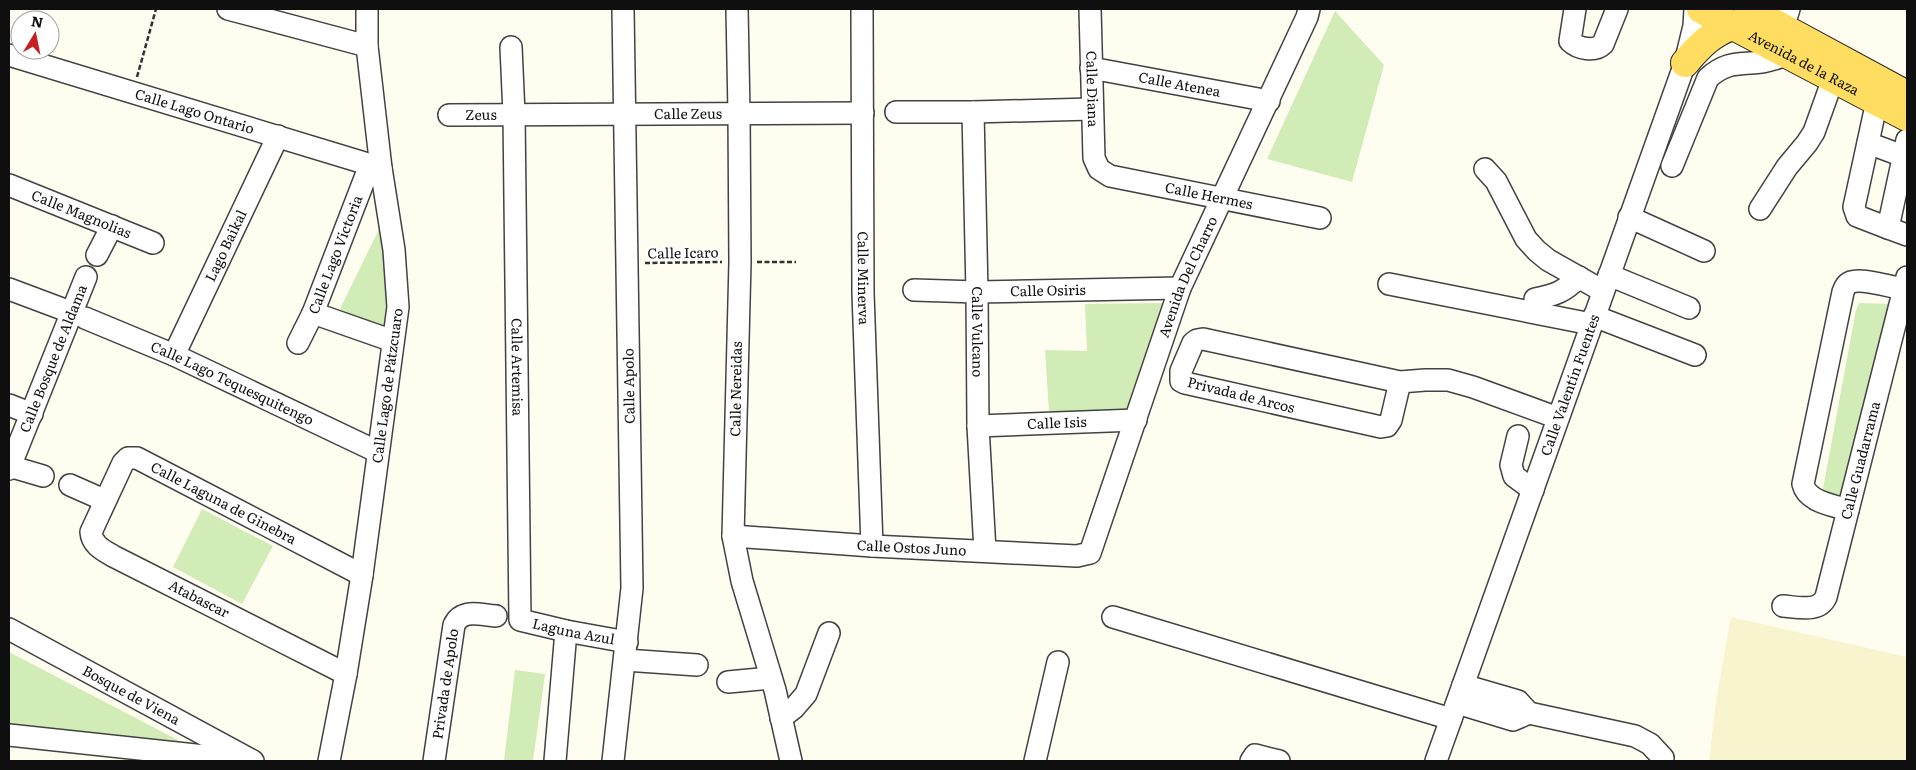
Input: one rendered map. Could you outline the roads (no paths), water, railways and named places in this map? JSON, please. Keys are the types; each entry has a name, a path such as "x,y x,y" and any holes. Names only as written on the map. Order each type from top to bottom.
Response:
{"main road":[{"name":"Avenida de la Raza","path":"1701,9 1740,17 1786,18 1838,69"},
{"path":"1686,64 1701,44 1740,17"},
{"name":"Avenida de la Raza","path":"1740,17 1788,55 1838,69 1890,93 1907,117"}],"street":[{"path":"228,9 264,14 367,46"},
{"name":"Calle Lago de Pátzcuaro","path":"329,761 362,576 398,307 394,250 375,166 367,46 368,9"},
{"name":"Calle Apolo","path":"613,761 632,588 628,264 622,9"},
{"name":"Calle Nereidas","path":"737,9 740,113 740,262 733,536 742,581 771,678 791,761"},
{"name":"Calle Minerva","path":"862,9 863,293 872,546"},
{"name":"Calle Diana","path":"1090,9 1094,158 1099,169"},
{"name":"Avenida Del Charro","path":"1090,553 1180,288 1269,100 1309,9"},
{"path":"1575,9 1570,41 1574,45 1593,49 1599,48 1603,44 1617,9"},
{"name":"Calle Valentín Fuentes","path":"1436,761 1629,218 1686,64 1694,26 1695,9"},
{"name":"Calle Artemisa","path":"511,47 514,114 520,620"},
{"name":"Calle Lago Ontario","path":"9,55 375,166"},
{"path":"1672,166 1708,78 1718,68 1731,64 1762,62 1788,55"},
{"name":"Calle Atenea","path":"1091,68 1269,100"},
{"path":"1760,208 1787,167 1814,132 1838,69"},
{"path":"1868,143 1905,148 1898,232 1857,216 1854,211 1868,143 1890,93"},
{"path":"896,112 1092,109"},
{"name":"Calle Vulcano","path":"973,112 978,426 985,551"},
{"name":"Calle Zeus","path":"514,114 862,113"},
{"name":"Zeus","path":"449,115 514,114"},
{"name":"Lago Baikal","path":"174,355 278,136"},
{"name":"Calle Lago Victoria","path":"298,343 313,313 375,166"},
{"name":"Calle Hermes","path":"1099,169 1110,176 1320,218"},
{"path":"1485,169 1505,195 1526,239 1548,260 1579,277 1606,283 1689,308"},
{"name":"Calle Magnolias","path":"9,184 153,243"},
{"path":"1629,218 1704,251"},
{"path":"97,254 112,226"},
{"name":"Calle Bosque de Aldama","path":"9,467 79,316 86,277"},
{"path":"1535,299 1557,294 1571,286 1579,277"},
{"path":"1848,510 1811,497 1804,490 1803,484 1843,292 1847,284 1861,281 1906,283"},
{"name":"Calle Guadarrama","path":"1783,606 1809,608 1824,602 1848,510 1899,341 1906,283"},
{"path":"1389,284 1593,320 1695,355"},
{"name":"Calle Osiris","path":"914,290 977,292 1180,288"},
{"name":"Calle Lago Tequesquitengo","path":"9,289 174,355 378,452"},
{"path":"313,313 393,341"},
{"name":"Privada de Arcos","path":"1400,382 1390,422 1387,426 1381,427 1185,383 1180,375 1192,343 1196,340 1204,339 1400,382 1432,379 1448,380 1473,387 1558,418"},
{"path":"9,405 32,414"},
{"name":"Calle Isis","path":"978,426 1136,420"},
{"path":"1518,436 1511,465 1514,476 1533,490"},
{"name":"Calle Laguna de Ginebra","path":"104,500 123,463 132,457 143,460 362,576"},
{"path":"9,467 43,476"},
{"path":"70,485 104,500"},
{"name":"Atabascar","path":"104,500 91,532 92,540 98,547 346,674"},
{"name":"Calle Ostos Juno","path":"733,536 872,546 1077,556 1090,553"},
{"name":"Privada de Apolo","path":"434,761 454,626 458,618 465,614 496,616"},
{"path":"1113,617 1457,703 1518,702 1529,714 1635,736 1650,744 1664,758"},
{"name":"Laguna Azul","path":"520,620 566,631 626,651 696,665"},
{"name":"Bosque de Viena","path":"9,629 251,761"},
{"path":"555,761 566,631"},
{"path":"781,718 794,708 806,694 829,633"},
{"path":"1035,761 1058,662"},
{"path":"728,682 771,678"},
{"path":"9,735 251,761"},
{"path":"1251,761 1255,755 1279,761"}]}
